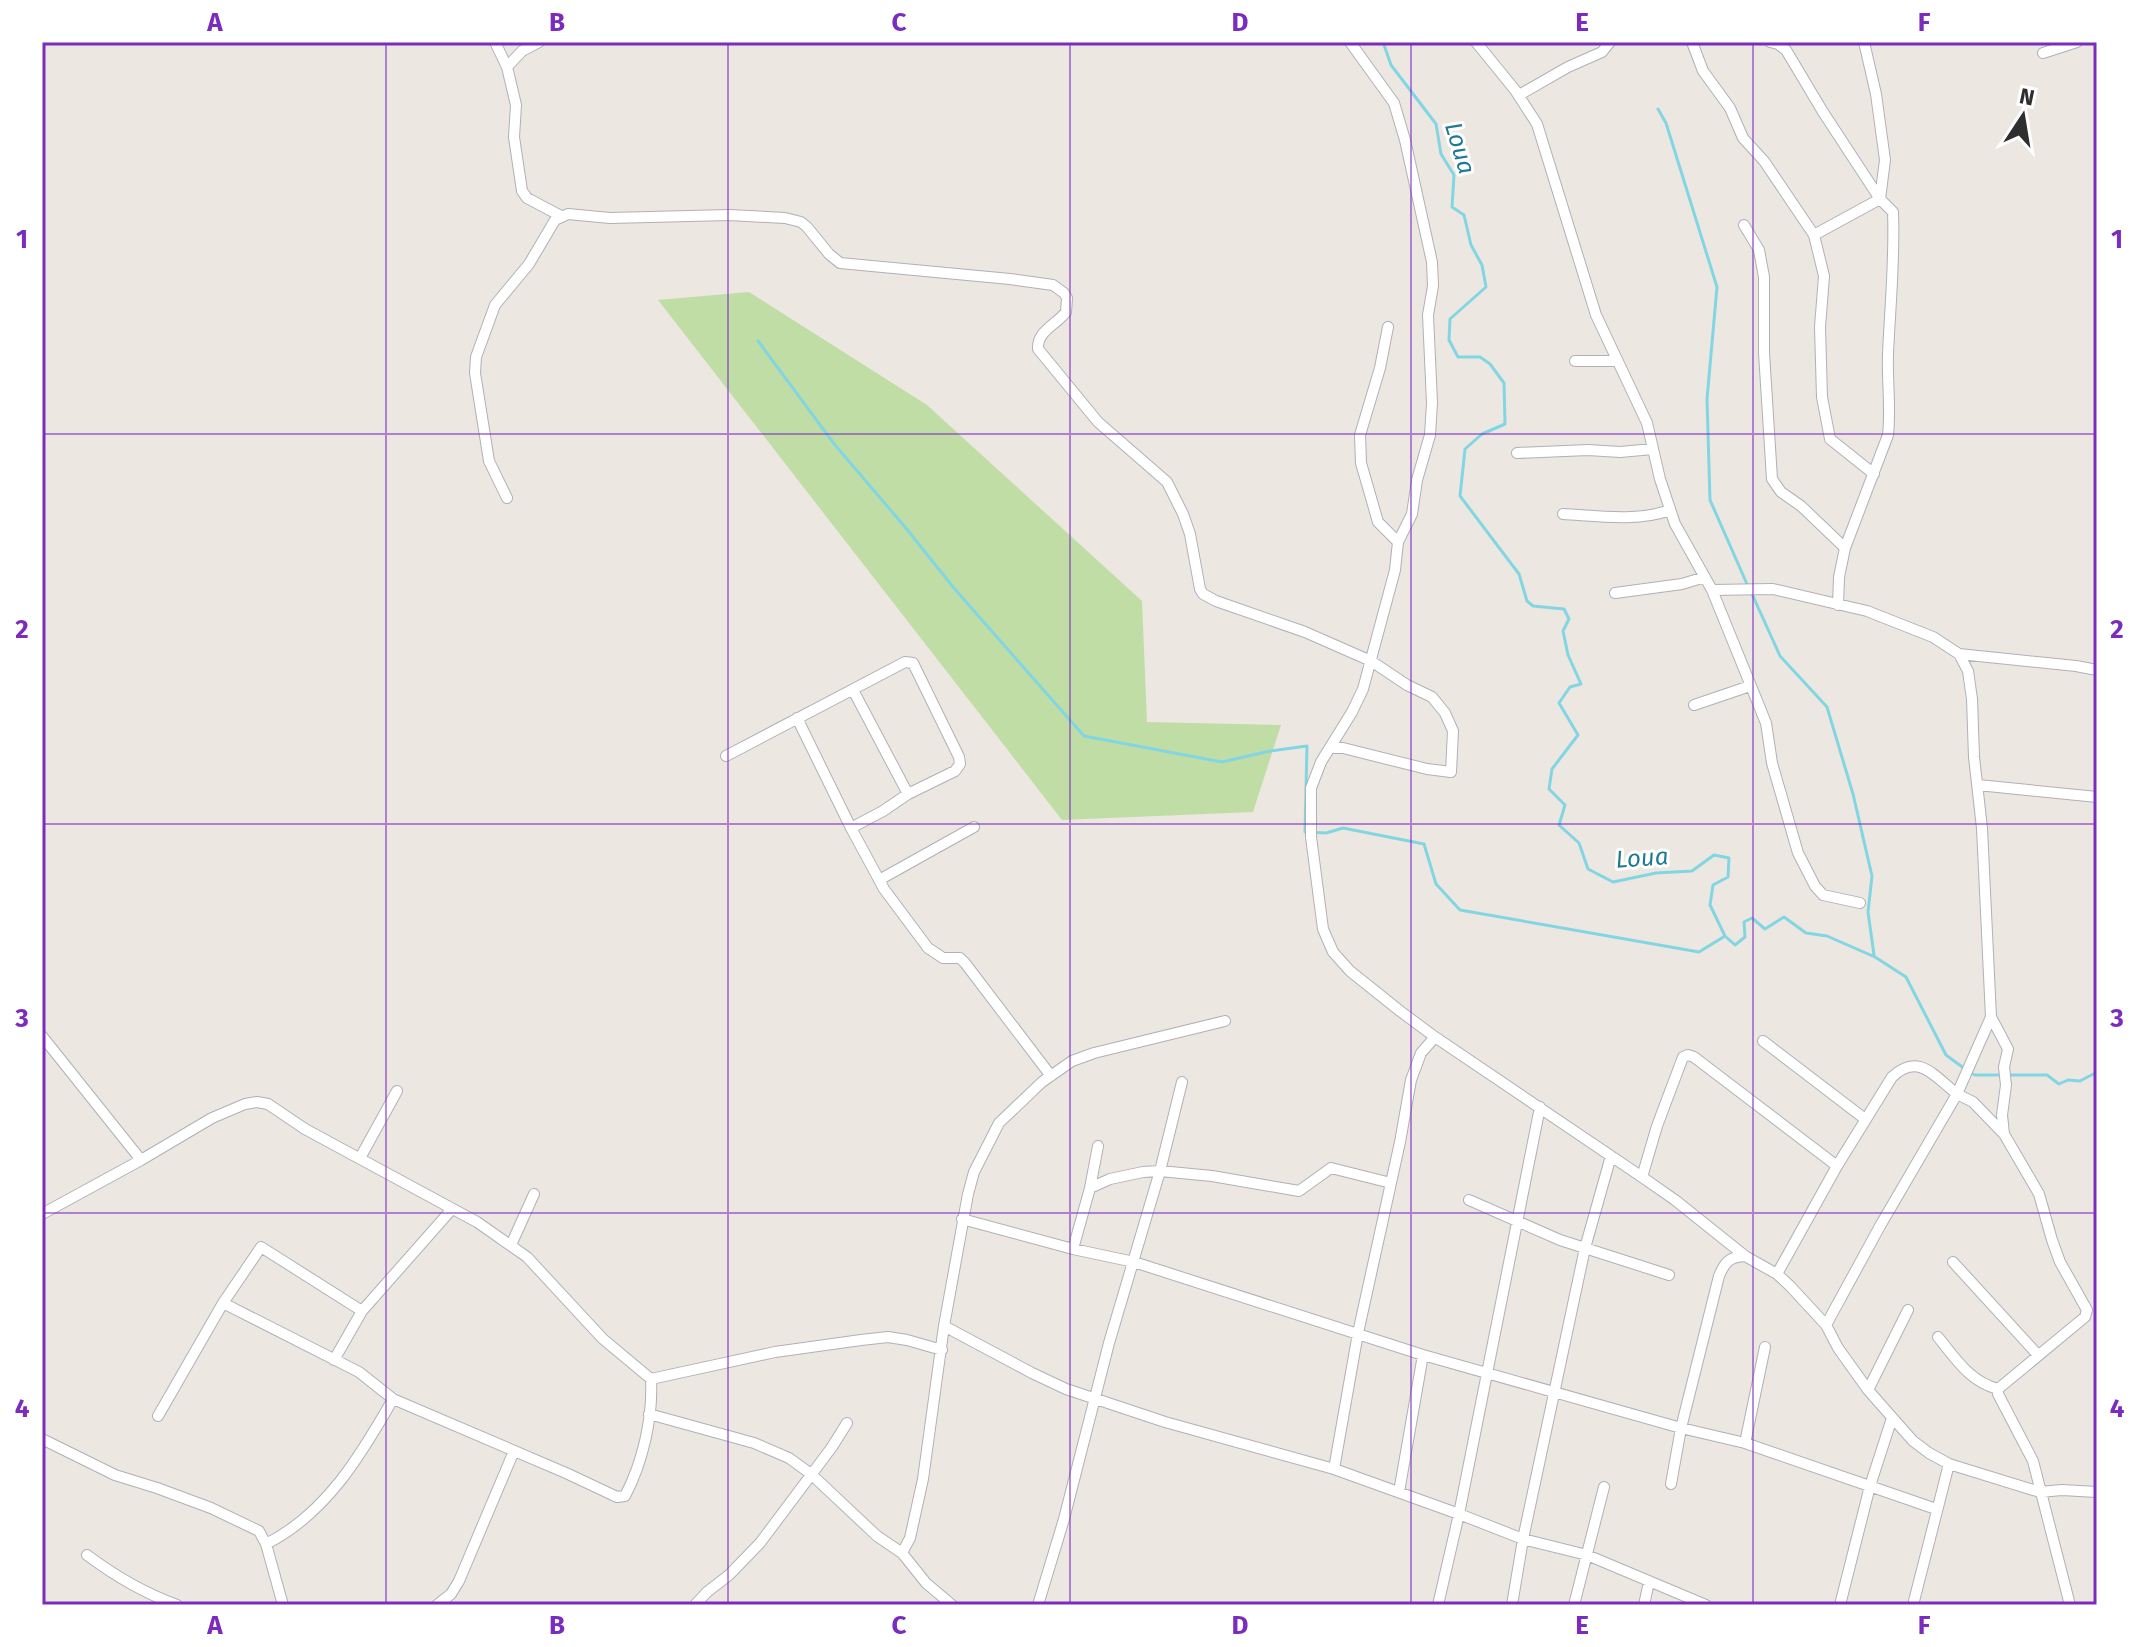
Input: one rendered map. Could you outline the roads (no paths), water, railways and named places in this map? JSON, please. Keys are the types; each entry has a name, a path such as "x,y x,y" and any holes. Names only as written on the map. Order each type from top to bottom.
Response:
{"street":[{"path":"495,42 507,67 516,105 514,137 522,191 527,198 561,216"},
{"path":"507,67 522,51 539,42"},
{"path":"1350,42 1394,103 1405,140 1432,262 1433,286 1428,315 1432,403 1430,435 1417,480 1412,514 1398,542 1395,570 1363,689 1321,762 1311,788 1311,837 1323,929 1333,952 1350,971 1435,1037 1675,1200 1745,1256 1777,1274 1826,1325 1838,1348 1868,1390 1913,1441 1929,1453 1949,1464 2040,1492 2097,1492"},
{"path":"1476,42 1519,95 1537,124 1596,315 1647,423 1675,524 1712,590 1766,723 1772,763 1798,853 1823,895 1860,903"},
{"path":"1519,95 1602,52 1610,42"},
{"path":"1692,42 1703,71 1730,108 1743,138 1764,161 1814,235 1824,276 1820,327 1822,397 1830,439 1874,474"},
{"path":"1770,42 1786,50 1880,199 1893,212 1888,435 1845,548 1839,577 1838,605"},
{"path":"1864,42 1876,94 1885,160 1880,199"},
{"path":"2043,53 2077,42"},
{"path":"1814,235 1880,199"},
{"path":"507,498 489,461 475,373 476,357 495,305 518,279 555,220 561,216 729,215 785,218 801,222 840,263 1053,285 1067,298 1066,312 1041,335 1038,349 1098,422 1167,482 1187,523 1203,594 1305,632 1371,661 1432,697 1445,713 1453,731 1451,772 1331,748"},
{"path":"1744,225 1759,250 1764,277 1764,353 1772,479 1781,492 1801,506 1845,548"},
{"path":"1388,327 1380,368 1360,435 1361,463 1378,522 1398,542"},
{"path":"1575,361 1617,361"},
{"path":"1517,453 1653,449"},
{"path":"1563,514 1635,516 1656,515 1670,510"},
{"path":"1615,593 1682,584 1705,577"},
{"path":"1712,590 1773,589 1867,611 1933,637 1959,654 2097,670"},
{"path":"1959,654 1968,671 1982,828 1991,1017 2008,1049 2004,1067 2004,1134"},
{"path":"726,756 910,662 960,761 955,771 908,794 851,828"},
{"path":"1694,705 1750,686"},
{"path":"853,690 908,794"},
{"path":"797,718 884,889 928,948 943,958 960,958 965,963 1051,1076"},
{"path":"1978,785 2097,797"},
{"path":"879,880 974,827"},
{"path":"1826,1325 1957,1094 1991,1017"},
{"path":"902,1553 910,1538 923,1479 962,1219 974,1172 999,1123 1072,1061 1225,1021"},
{"path":"42,1036 141,1160"},
{"path":"1334,1469 1358,1333 1414,1068 1421,1053 1435,1037"},
{"path":"1763,1041 1865,1119"},
{"path":"1642,1177 1683,1057 1688,1055 1837,1166"},
{"path":"1777,1274 1837,1166 1892,1077 1901,1068 1921,1066 1957,1094 1973,1102 2004,1134 2039,1194 2060,1262 2086,1305 2085,1317 1998,1389"},
{"path":"1038,1605 1064,1519 1109,1343 1160,1171 1182,1082"},
{"path":"360,1158 397,1091"},
{"path":"42,1214 212,1118 245,1104 268,1104 305,1129 477,1222 511,1245 527,1257 603,1339 651,1379 649,1414 632,1482 621,1498 393,1399 359,1372 223,1303"},
{"path":"1438,1605 1488,1373 1540,1107"},
{"path":"1073,1249 1098,1146"},
{"path":"1512,1605 1523,1539 1585,1248 1611,1156"},
{"path":"1090,1188 1110,1179 1160,1171 1212,1176 1294,1191 1303,1189 1331,1168 1391,1183"},
{"path":"511,1245 534,1194"},
{"path":"1469,1200 1560,1240 1669,1275"},
{"path":"334,1360 362,1311 452,1209"},
{"path":"962,1219 1134,1262 1423,1355 1681,1428 1745,1443 1936,1509"},
{"path":"158,1416 223,1303 261,1247 362,1311"},
{"path":"1671,1484 1681,1428 1719,1276 1724,1263 1733,1257 1745,1256"},
{"path":"1953,1262 2038,1355"},
{"path":"1868,1390 1908,1310"},
{"path":"944,1326 1066,1389 1165,1422 1334,1469 1523,1539 1587,1555 1706,1605"},
{"path":"651,1379 775,1352 888,1337 942,1350"},
{"path":"1938,1337 1974,1378 1998,1389"},
{"path":"1745,1443 1765,1347"},
{"path":"1399,1492 1423,1355"},
{"path":"1998,1389 2033,1461 2070,1605"},
{"path":"266,1544 284,1535 329,1495 361,1455 393,1399"},
{"path":"649,1414 754,1443 789,1458 811,1474 877,1536 902,1553 926,1583 952,1605"},
{"path":"1840,1605 1870,1486 1892,1418"},
{"path":"695,1605 760,1543 847,1423"},
{"path":"42,1439 115,1475 157,1488 259,1531 266,1544 283,1605"},
{"path":"437,1605 451,1594 459,1581 514,1451"},
{"path":"1913,1605 1949,1464"},
{"path":"1574,1605 1604,1487"},
{"path":"87,1555 114,1575 177,1605"},
{"path":"1644,1605 1649,1582"}],"waterway":[{"name":"Loua","path":"1383,42 1391,65 1436,124 1441,154 1454,175 1452,207 1464,215 1471,245 1482,265 1486,287 1450,319 1449,340 1458,357 1480,357 1490,364 1504,383 1505,424 1482,434 1465,449 1460,496 1519,574 1527,601 1533,606 1564,609 1569,619 1563,631 1568,655 1581,684 1570,687 1559,703 1578,735 1552,769 1549,789 1565,805 1559,825 1579,843 1588,869 1613,882 1656,873 1692,871 1714,855 1729,858 1728,877 1713,885 1710,905 1725,936 1735,945 1745,937 1744,922 1752,918 1765,929 1784,917 1806,933 1827,936 1875,957 1906,977 1946,1055 1965,1069"},
{"path":"1658,109 1666,123 1717,287 1707,399 1710,500 1747,584"},
{"path":"758,341 835,445 953,587 1084,736 1222,762 1307,746 1305,832 1326,833 1343,828 1424,844 1436,884 1460,910 1699,952 1725,936"},
{"path":"1752,594 1780,656 1827,707 1853,794 1872,876 1868,912 1874,955"},
{"name":"Loua","path":"1971,1073 2047,1075 2059,1084 2068,1080 2080,1081 2097,1072"}]}
